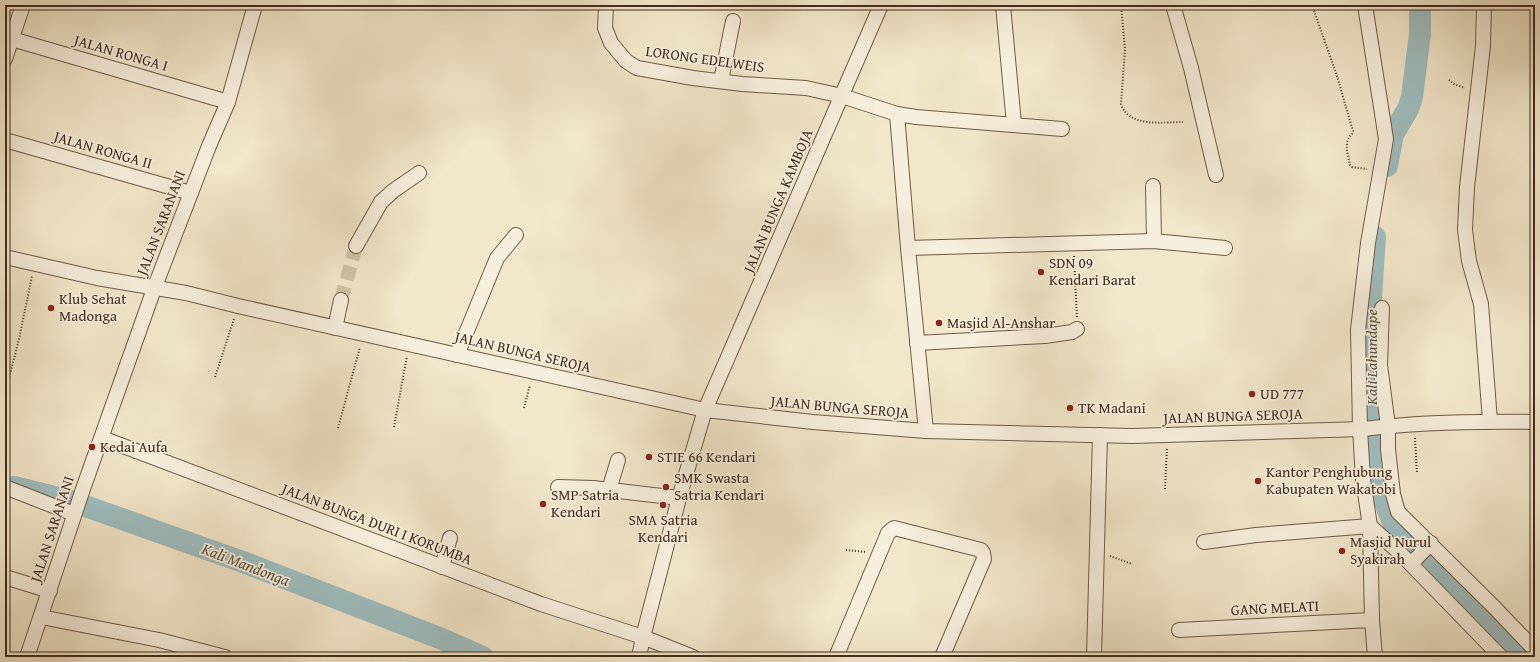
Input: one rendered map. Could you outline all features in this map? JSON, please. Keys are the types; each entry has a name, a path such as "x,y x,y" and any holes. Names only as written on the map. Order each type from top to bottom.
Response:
{"street":[{"path":"5,59 8,38 23,5"},
{"name":"JALAN SARANANI","path":"27,657 50,591 75,511 154,289 209,146 228,102 255,5"},
{"name":"LORONG EDELWEIS","path":"606,5 605,28 611,42 630,65 655,71 742,84 791,86 842,96 898,114 1062,129"},
{"name":"JALAN BUNGA KAMBOJA","path":"640,657 643,637 679,498 705,410 881,5"},
{"path":"1002,5 1014,124"},
{"path":"1173,5 1191,68 1216,175"},
{"path":"1365,5 1385,129 1385,146 1368,243 1358,330 1363,479 1370,526 1372,620 1375,657"},
{"path":"1484,5 1483,46 1467,187 1465,230 1469,261 1481,304 1490,421"},
{"path":"721,81 733,21"},
{"name":"JALAN RONGA I","path":"8,38 228,102"},
{"path":"898,114 908,248 926,431"},
{"name":"JALAN RONGA II","path":"5,140 191,193"},
{"path":"356,246 381,202 393,191 419,173"},
{"path":"1153,186 1154,241"},
{"path":"457,355 497,258 516,235"},
{"path":"908,248 1154,241 1225,248"},
{"name":"JALAN BUNGA SEROJA","path":"5,257 97,278 154,289 186,293 335,328 705,410 866,428 926,431 1168,435 1362,429 1387,426 1490,421 1535,422"},
{"path":"335,328 341,300"},
{"path":"1382,308 1380,365 1393,494 1396,507 1404,518 1535,650"},
{"path":"917,343 1045,336 1072,332 1077,329"},
{"path":"1094,657 1100,435"},
{"name":"JALAN BUNGA DURI I KORUMBA","path":"102,438 541,604 643,637 694,657"},
{"path":"609,490 618,460"},
{"path":"5,487 75,511"},
{"path":"558,487 609,490 679,498"},
{"path":"1204,542 1278,533 1370,526 1412,562 1501,657"},
{"path":"836,657 879,554 890,530 894,528 980,550 983,553 984,559 942,657"},
{"path":"442,566 450,538"},
{"path":"1371,546 1384,538"},
{"path":"1412,562 1430,544"},
{"path":"5,577 50,591"},
{"path":"41,617 159,640 225,657"},
{"name":"GANG MELATI","path":"1179,630 1372,620"}],"path":[{"path":"1121,5 1125,49 1120,104 1122,109 1131,118 1145,122 1183,122"},
{"path":"1312,5 1337,76 1352,131 1352,134 1348,137 1347,147 1350,165 1352,167 1358,166 1380,172"},
{"path":"1449,80 1464,88 1478,88"},
{"path":"1072,243 1077,295 1077,329"},
{"path":"7,386 19,339 34,263"},
{"path":"215,378 238,306"},
{"path":"338,428 364,334"},
{"path":"394,427 409,344"},
{"path":"524,408 533,372"},
{"path":"1415,425 1417,474"},
{"path":"1165,490 1168,435"},
{"path":"846,550 879,554"},
{"path":"1098,552 1132,564"}],"waterway":[{"name":"Kali Lahundape","path":"1387,166 1393,134 1408,109 1412,97 1420,34 1420,5"},
{"name":"Kali Lahundape","path":"1375,237 1368,342 1368,388 1374,448 1383,498 1395,527 1411,549 1526,657"},
{"name":"Kali Mandonga","path":"14,487 71,501 243,562 442,639 483,657"}],"tunnel":[{"path":"341,300 356,246"}],"place":[{"name":"SDN 09 Kendari Barat","path":"1041,272"},
{"name":"Klub Sehat Madonga","path":"51,308"},
{"name":"Masjid Al-Anshar","path":"939,323"},
{"name":"UD 777","path":"1252,394"},
{"name":"TK Madani","path":"1070,408"},
{"name":"Kedai Aufa","path":"92,447"},
{"name":"STIE 66 Kendari","path":"649,457"},
{"name":"Kantor Penghubung Kabupaten Wakatobi","path":"1258,481"},
{"name":"SMK Swasta Satria Kendari","path":"666,487"},
{"name":"SMP Satria Kendari","path":"543,504"},
{"name":"SMA Satria Kendari","path":"663,505"},
{"name":"Masjid Nurul Syakirah","path":"1342,551"}]}
